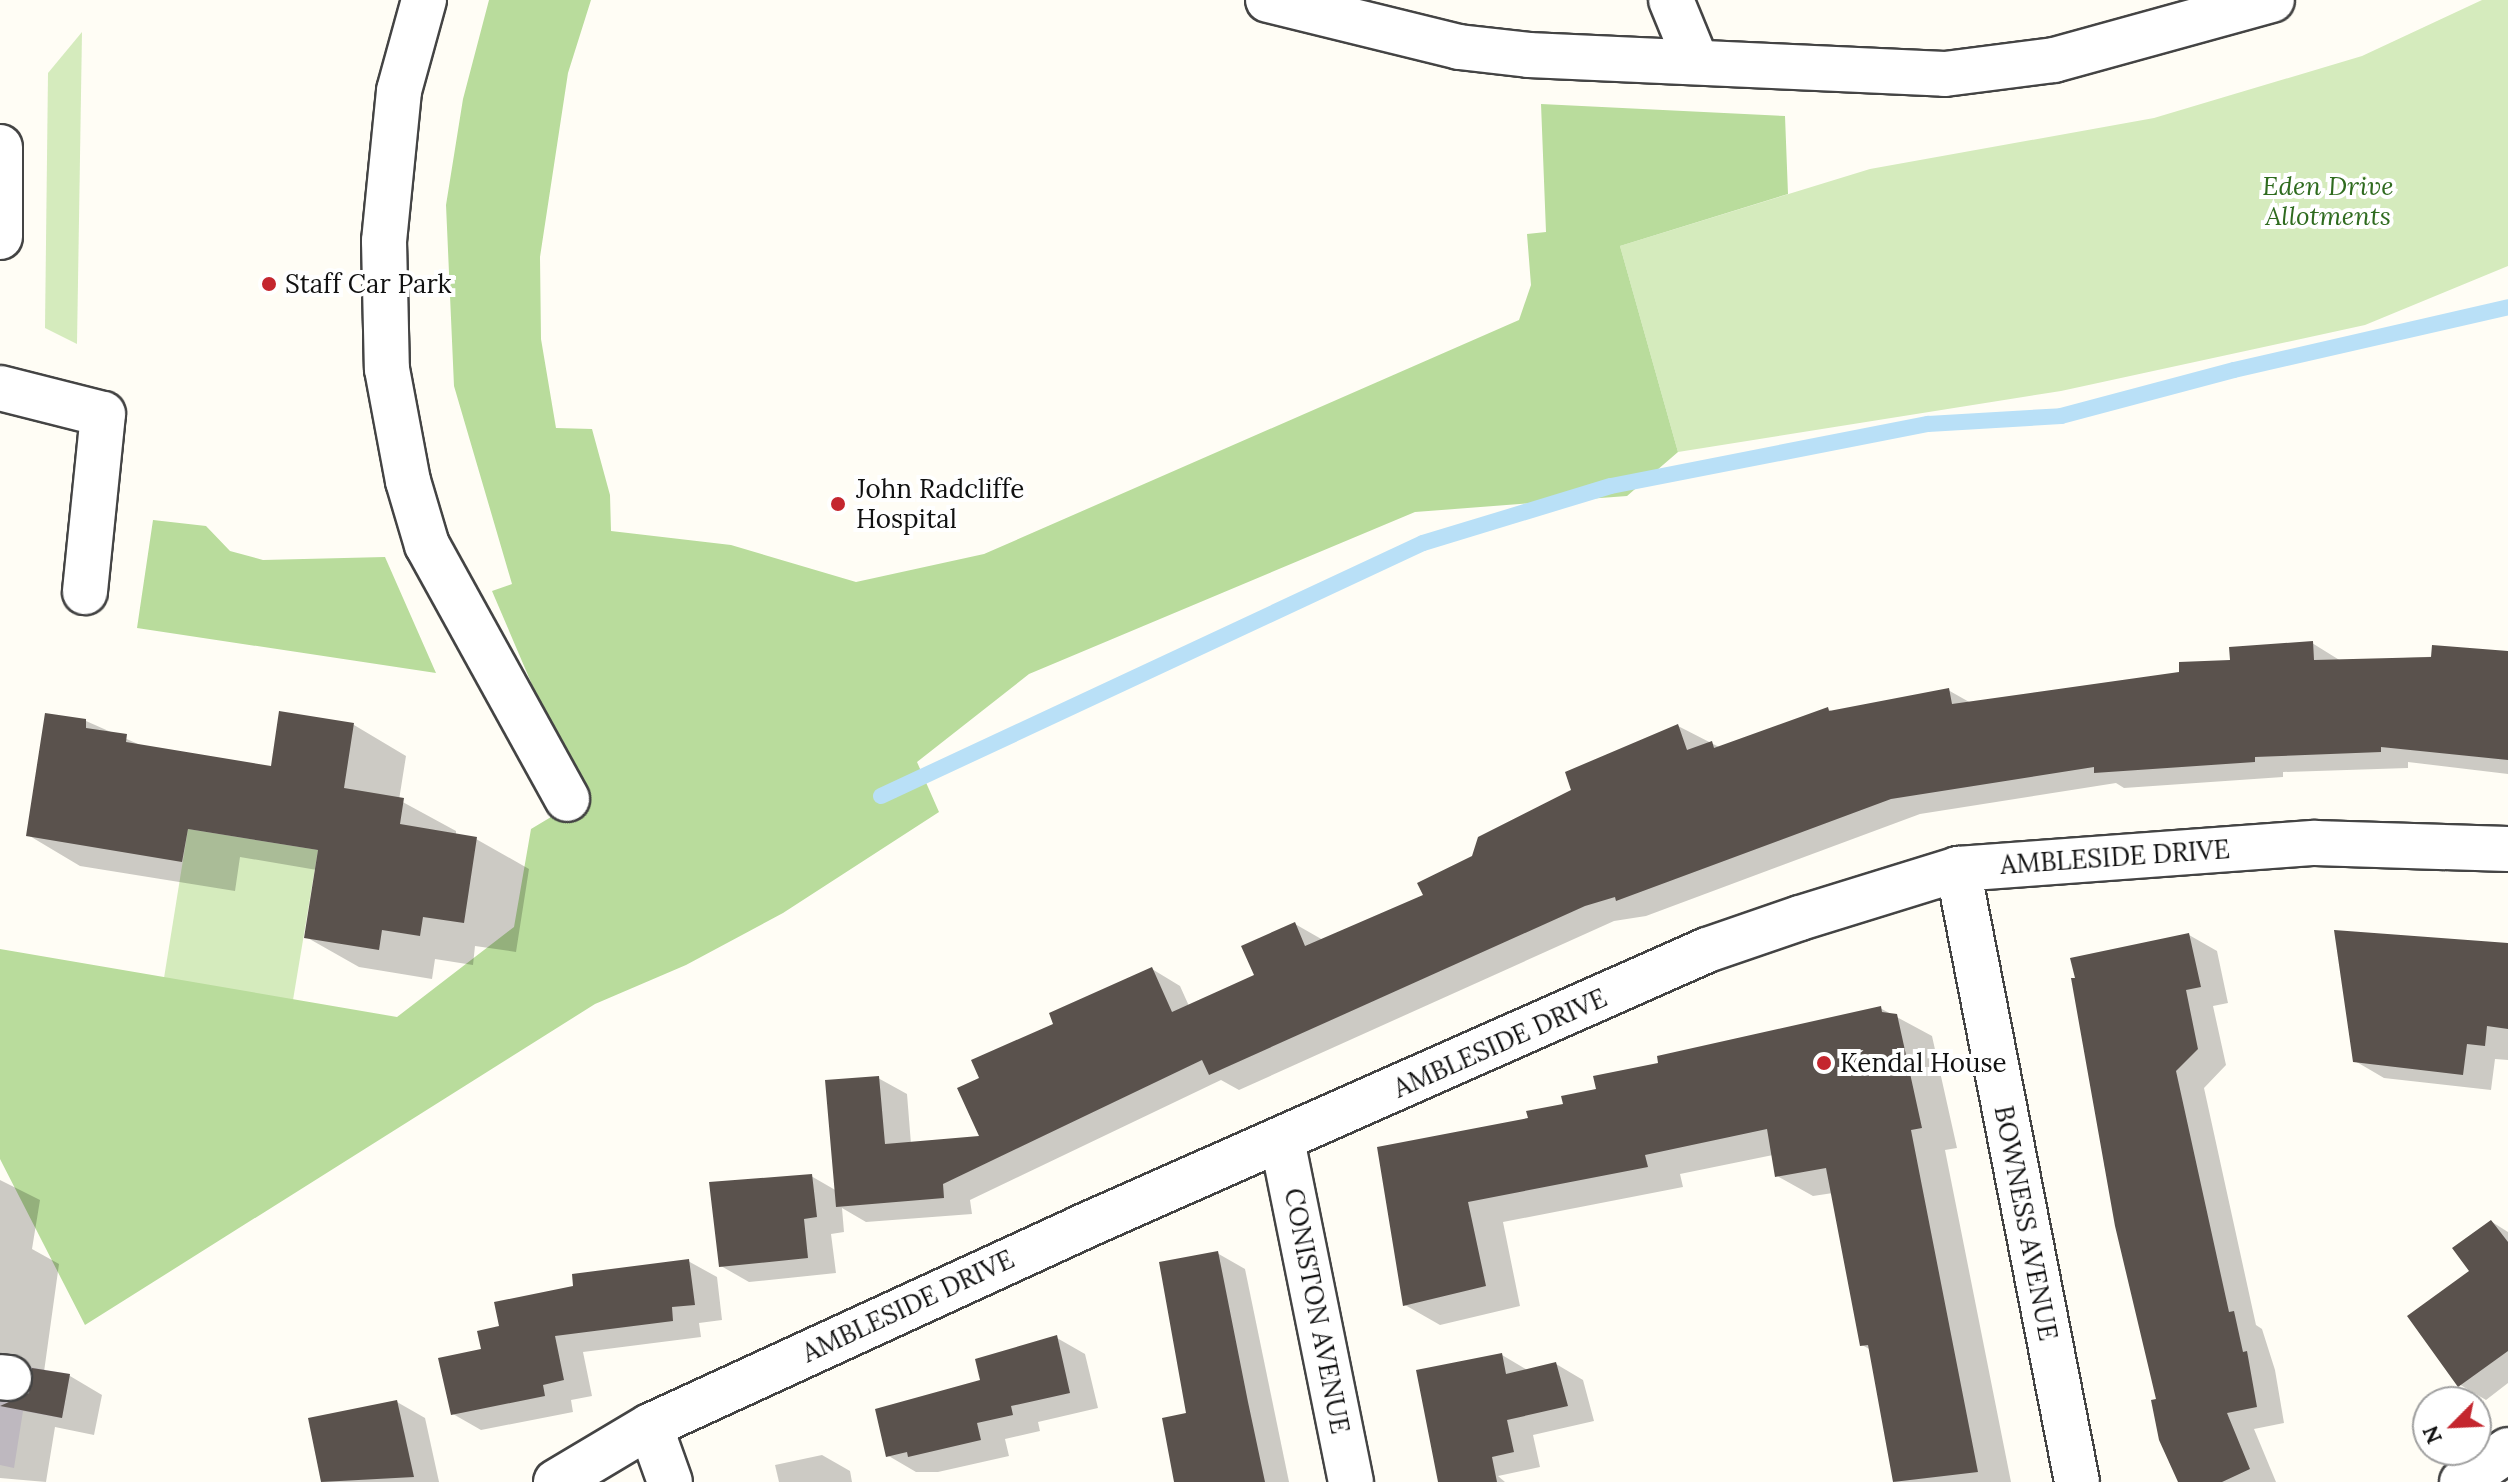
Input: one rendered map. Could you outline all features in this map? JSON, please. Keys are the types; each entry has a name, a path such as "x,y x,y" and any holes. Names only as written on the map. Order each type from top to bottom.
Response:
{"street":[{"path":"424,0 399,91 384,241 387,369 408,481 427,545 567,799"},
{"path":"1268,0 1459,47 1529,55 1945,74 2000,70 2272,0"},
{"path":"1671,0 1696,61"},
{"path":"0,147 0,237"},
{"path":"0,388 103,414 85,592"},
{"name":"AMBLESIDE DRIVE","path":"556,1482 650,1426 1707,950 1958,869 2315,843 2508,849"},
{"name":"BOWNESS AVENUE","path":"1958,869 2077,1482"},
{"name":"CONISTON AVENUE","path":"1282,1140 1351,1482"},
{"path":"650,1426 670,1482"},
{"path":"2462,1482 2508,1450"}],"shaded area":[{"path":"0,1362 70,1374 62,1418 23,1411 14,1468 0,1465"}],"green space":[{"path":"489,0 591,0 568,73 540,257 541,339 556,428 592,429 610,495 611,531 731,545 856,582 984,554 1519,320 1531,285 1527,234 1546,232 1541,104 1785,116 1788,194 1620,246 1678,452 1627,496 1415,512 1029,674 917,762 939,812 783,913 686,965 595,1004 85,1325 0,1159 0,949 397,1017 514,927 531,829 581,799 492,591 512,584 454,386 446,205 463,99"},
{"name":"Eden Drive Allotments","path":"2482,0 2508,0 2508,266 2365,325 2061,391 1678,452 1620,246 1870,169 2154,118 2362,56"},
{"path":"82,32 77,344 45,328 48,73"},
{"path":"153,520 206,526 230,551 263,560 385,557 436,673 137,628"},
{"path":"188,829 318,850 293,1000 164,978"}],"building":[{"path":"2313,641 2314,660 2431,657 2432,645 2508,651 2508,760 2381,747 2381,752 2255,757 2255,762 2094,773 2094,767 1891,799 1616,901 1615,897 1585,906 1209,1075 1202,1060 943,1184 944,1198 836,1207 825,1080 879,1076 885,1144 979,1136 957,1088 979,1078 971,1060 1053,1024 1049,1013 1152,967 1172,1012 1254,975 1241,946 1295,922 1305,946 1423,895 1417,883 1472,856 1478,837 1571,790 1565,772 1678,724 1687,750 1712,741 1714,748 1828,707 1829,711 1949,688 1952,704 2179,672 2179,662 2230,660 2229,647"},
{"path":"279,711 354,723 344,788 404,798 400,824 477,837 464,923 423,917 420,936 382,930 379,950 304,938 318,850 188,829 182,862 26,836 45,713 86,719 86,728 127,734 126,742 271,766"},
{"path":"2334,930 2508,943 2508,1029 2487,1026 2485,1046 2467,1044 2463,1075 2353,1062"},
{"path":"2189,933 2201,987 2186,990 2198,1049 2176,1071 2229,1312 2234,1311 2243,1352 2247,1351 2257,1407 2227,1413 2250,1469 2222,1482 2178,1482 2159,1440 2151,1400 2156,1399 2115,1226 2071,978 2075,978 2070,958"},
{"path":"1881,1006 1882,1012 1897,1014 1922,1128 1911,1130 1978,1472 1893,1482 1868,1345 1860,1346 1826,1168 1775,1177 1767,1129 1645,1155 1648,1167 1468,1202 1486,1286 1403,1306 1377,1147 1528,1118 1526,1111 1563,1104 1561,1096 1596,1089 1593,1076 1658,1063 1657,1056"},
{"path":"812,1174 817,1217 804,1219 808,1258 719,1267 709,1182"},
{"path":"2491,1220 2508,1242 2508,1351 2459,1386 2407,1316 2469,1271 2452,1248"},
{"path":"1218,1251 1265,1482 1174,1482 1162,1418 1186,1413 1159,1262"},
{"path":"689,1259 695,1305 672,1307 673,1321 555,1336 564,1380 543,1385 545,1396 451,1415 438,1358 481,1349 477,1331 499,1326 494,1302 573,1286 572,1274"},
{"path":"1057,1335 1070,1393 1011,1406 1013,1415 977,1423 981,1440 908,1457 907,1452 886,1457 875,1409 980,1380 975,1359"},
{"path":"1502,1353 1506,1374 1556,1362 1568,1406 1507,1420 1514,1452 1492,1457 1497,1482 1438,1482 1416,1370"},
{"path":"32,1368 70,1374 62,1418 0,1406 29,1393"},
{"path":"397,1400 414,1477 321,1482 308,1418"}],"waterway":[{"path":"881,796 1423,543 1611,486 1928,424 2061,416 2234,370 2508,307"}],"place":[{"name":"Staff Car Park","path":"269,284"},
{"name":"John Radcliffe Hospital","path":"838,504"},
{"name":"Kendal House","path":"1824,1063"}]}
